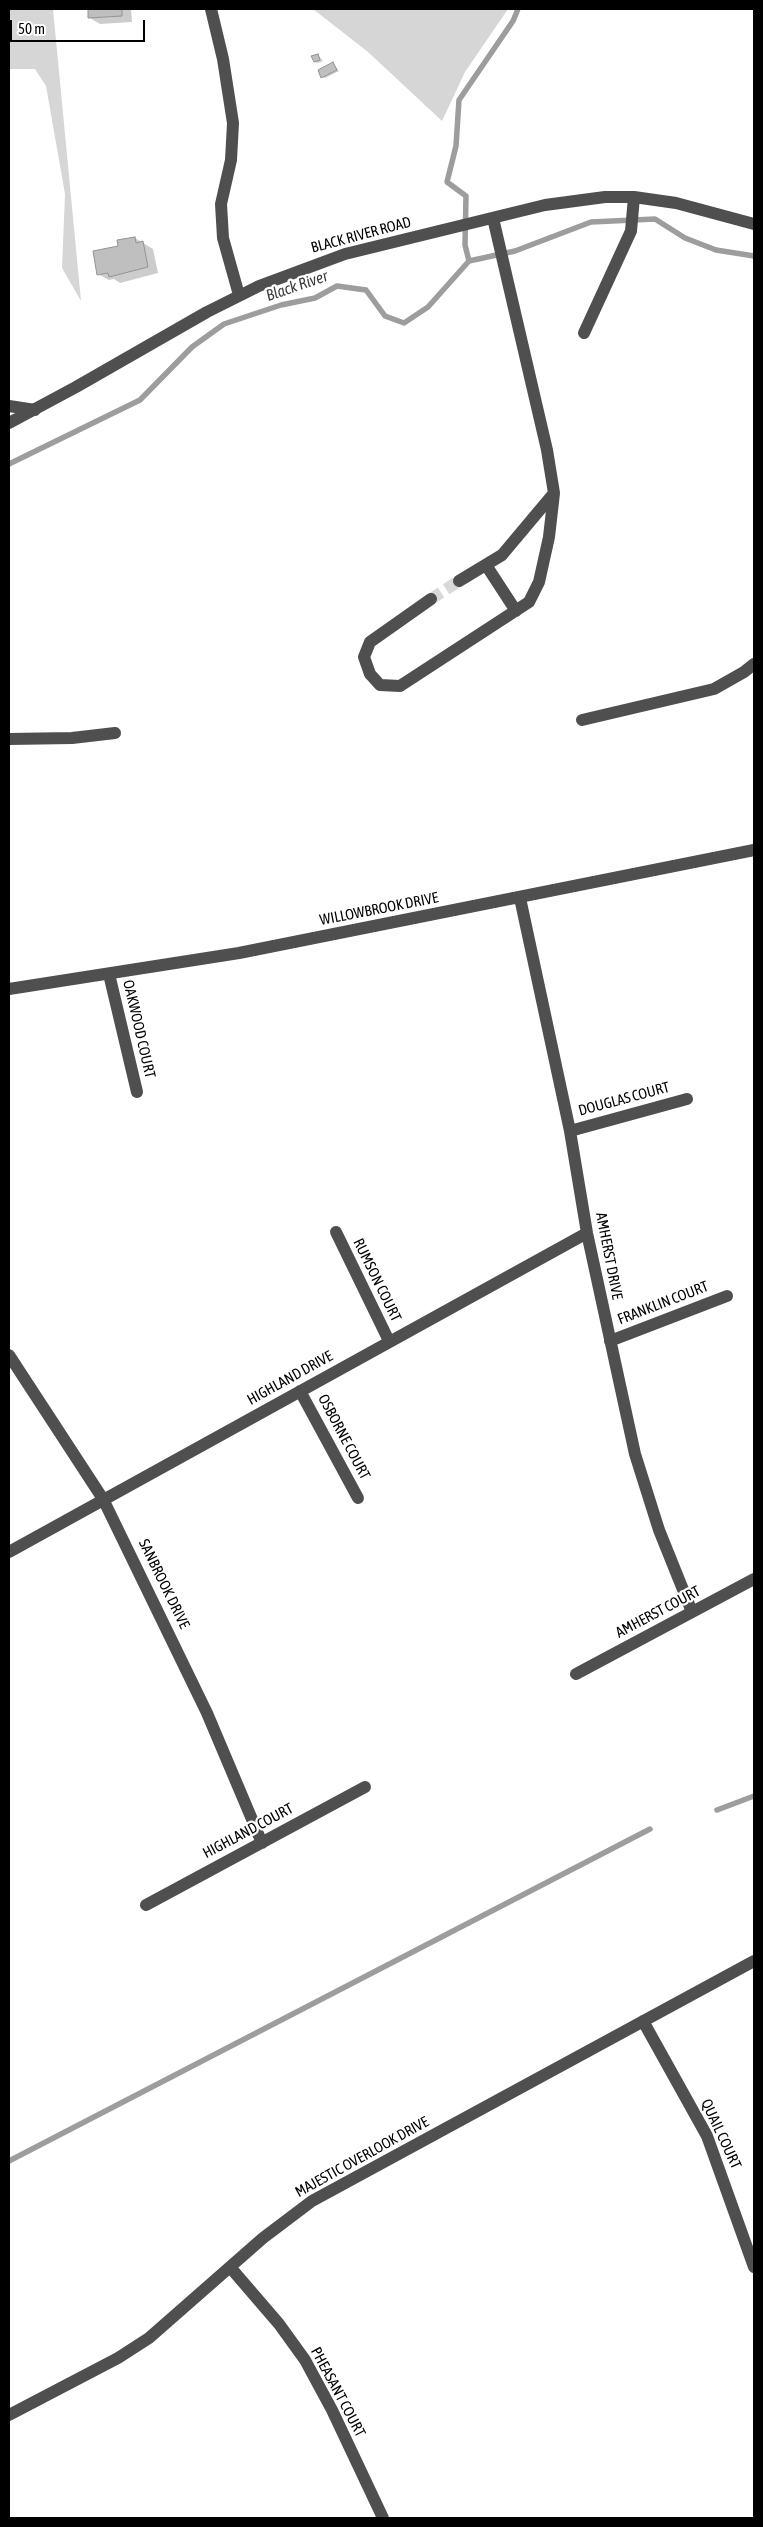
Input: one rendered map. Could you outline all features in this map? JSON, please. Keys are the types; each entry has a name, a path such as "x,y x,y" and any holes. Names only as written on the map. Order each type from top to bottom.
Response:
{"street":[{"path":"211,9 223,60 233,123 231,160 221,204 223,238 239,295"},
{"path":"584,333 631,231 634,196"},
{"name":"BLACK RIVER ROAD","path":"9,423 239,295 303,268 345,254 545,205 584,199 634,196 676,203 754,224"},
{"path":"431,599 370,642 364,657 370,674 380,685 400,686 529,602 540,582 549,537 554,493 547,450 493,218"},
{"path":"9,406 35,410"},
{"path":"459,582 502,556 520,537 554,493"},
{"path":"486,565 516,611"},
{"path":"582,720 714,689 754,664"},
{"path":"9,739 72,738 115,733"},
{"name":"WILLOWBROOK DRIVE","path":"9,989 239,953 754,850"},
{"name":"AMHERST DRIVE","path":"520,898 570,1131 587,1233 635,1454 648,1500 692,1612"},
{"name":"OAKWOOD COURT","path":"109,974 137,1092"},
{"name":"DOUGLAS COURT","path":"570,1131 687,1099"},
{"name":"RUMSON COURT","path":"336,1232 389,1341"},
{"name":"HIGHLAND DRIVE","path":"9,1552 587,1233"},
{"name":"FRANKLIN COURT","path":"610,1340 727,1296"},
{"name":"SANBROOK DRIVE","path":"9,1355 103,1499 207,1713 262,1843"},
{"name":"OSBORNE COURT","path":"300,1391 358,1498"},
{"name":"AMHERST COURT","path":"576,1674 754,1579"},
{"name":"HIGHLAND COURT","path":"146,1905 365,1787"},
{"name":"MAJESTIC OVERLOOK DRIVE","path":"9,2415 118,2358 149,2338 230,2267 312,2201 754,1961"},
{"name":"QUAIL COURT","path":"643,2021 707,2136 754,2267"},
{"name":"PHEASANT COURT","path":"230,2267 279,2324 305,2360 332,2410 383,2518"}],"shaded area":[{"path":"9,9 53,9 81,301 62,268 65,194 46,86 35,69 9,69"},
{"path":"313,9 508,9 465,72 442,121 368,52"}],"building":[{"path":"88,9 122,9 122,16 88,18"},
{"path":"318,54 320,60 314,62 311,56"},
{"path":"333,62 337,70 321,78 318,70"},
{"path":"135,237 136,243 143,241 148,267 109,277 108,273 97,275 93,251 118,246 117,240"}],"waterway":[{"name":"Black River","path":"9,464 140,400 192,347 224,324 281,305 315,298 337,286 366,290 385,316 404,323 428,307 469,261 465,245 466,196 447,182 456,146 459,100 513,21 518,9"},
{"path":"469,261 515,251 591,222 655,219 685,238 716,250 754,256"},
{"path":"717,1810 754,1796"},
{"path":"9,2161 650,1829"}],"tunnel":[{"path":"431,599 459,581"}]}
